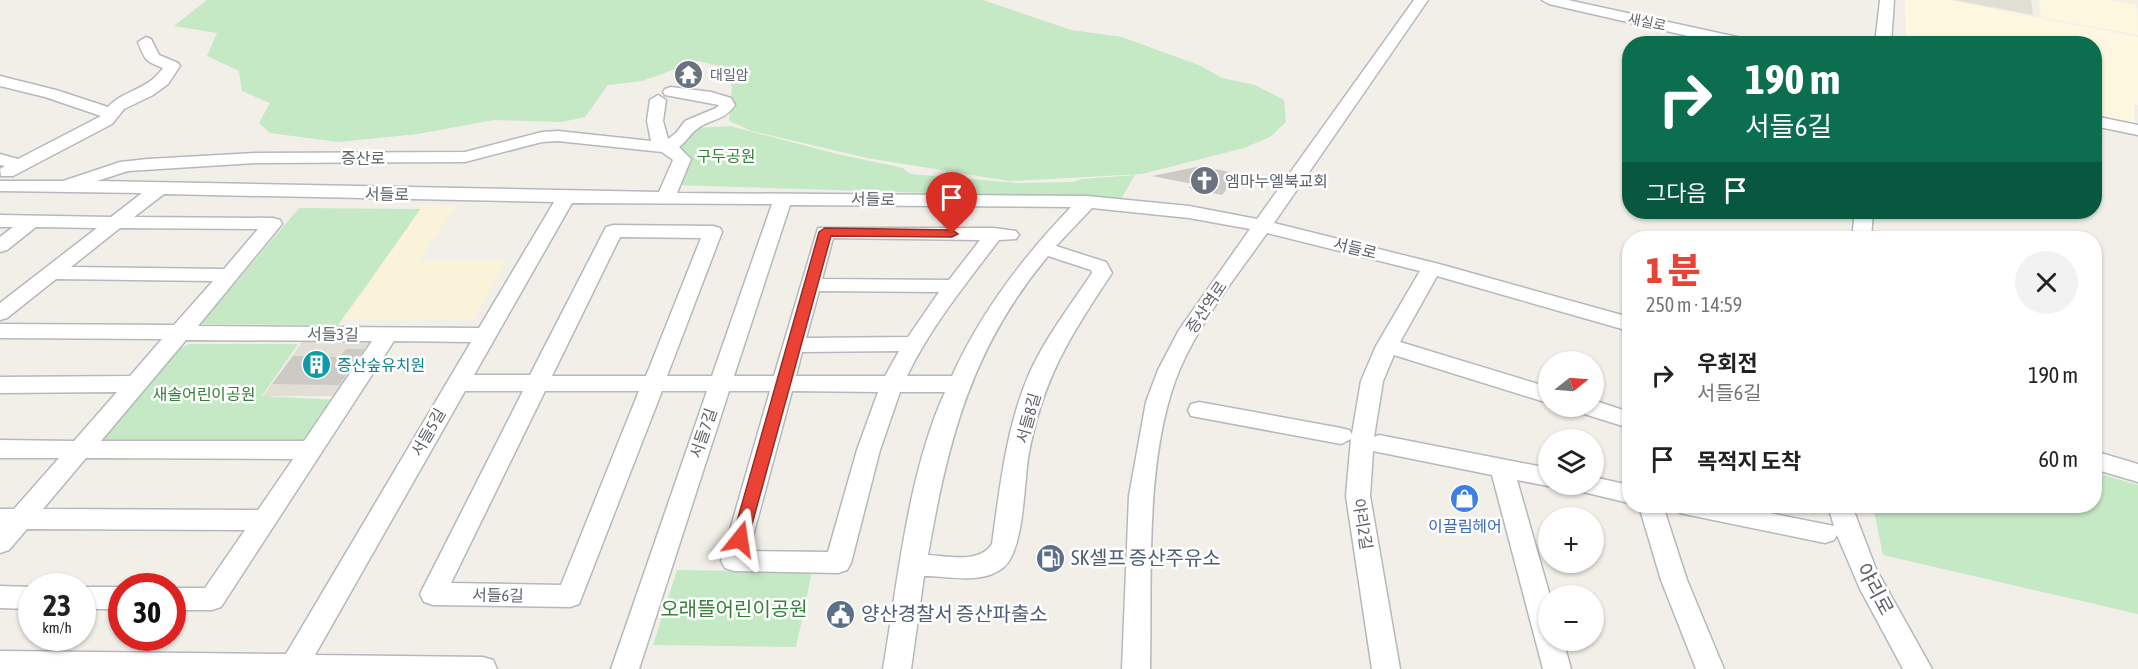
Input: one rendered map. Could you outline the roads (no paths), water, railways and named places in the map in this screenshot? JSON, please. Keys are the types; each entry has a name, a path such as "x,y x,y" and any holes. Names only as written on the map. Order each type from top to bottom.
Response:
{"street":[{"name":"증산역로","path":"1136,669 1141,496 1157,402 1169,370 1189,330 1421,0"},
{"name":"새실로","path":"1549,0 1710,36"},
{"path":"1884,36 1887,0"},
{"path":"0,176 106,120 118,106 162,81 172,66 152,58 146,42"},
{"path":"0,81 50,93 111,114"},
{"path":"665,96 711,97 725,101 727,105 722,112 691,125 682,137 664,147 655,121 665,96"},
{"path":"2102,123 2138,130"},
{"name":"증산로","path":"0,186 63,186 126,166 255,158 465,157 542,137 558,136 664,147"},
{"path":"664,147 676,151 682,159 667,196"},
{"path":"0,159 20,165"},
{"name":"서들로","path":"63,186 157,190 566,197 667,196 1087,202 1189,212 1263,226 1432,268 1622,322"},
{"path":"0,202 25,187"},
{"path":"0,313 157,190"},
{"name":"서들5길","path":"293,668 566,197"},
{"name":"서들7길","path":"625,669 783,198"},
{"path":"897,669 931,470 945,421 959,384 980,340 1014,287 1043,248 1087,202"},
{"path":"0,221 273,225 80,450 10,519 0,543"},
{"path":"0,246 31,222"},
{"name":"서들6길","path":"613,231 713,232 653,383 570,596 433,594 613,231"},
{"path":"825,232 1002,234 955,286 914,344 892,384 877,426 838,563 734,561 810,285 825,232"},
{"name":"서들8길","path":"913,565 983,567 996,558 1004,546 1022,431 1040,376 1062,332 1102,273 1100,266 1043,248"},
{"name":"야리2길","path":"1386,669 1358,496 1365,417 1372,381 1387,346 1432,268"},
{"path":"50,273 229,275"},
{"path":"810,285 955,286"},
{"path":"0,293 25,294"},
{"name":"서들3길","path":"0,331 484,335"},
{"path":"186,599 212,599 388,334"},
{"path":"793,345 914,344"},
{"path":"1387,346 1538,392"},
{"path":"457,383 959,384"},
{"path":"0,386 136,384"},
{"path":"1199,410 1341,436"},
{"path":"1604,412 1622,418"},
{"path":"1379,444 1538,475"},
{"path":"0,449 311,450"},
{"path":"2102,462 2138,473"},
{"path":"1502,468 1538,599"},
{"path":"1604,489 1622,492"},
{"path":"1653,513 1674,580 1710,669"},
{"path":"1724,513 1825,533"},
{"name":"야리로","path":"1842,513 1849,539 1918,669"},
{"path":"10,519 265,520"},
{"path":"0,597 18,598"},
{"path":"1553,651 1557,669"},
{"path":"0,663 483,669"}],"place":[{"name":"대일암","path":"689,75"},
{"name":"엠마누엘북교회","path":"1204,181"},
{"name":"증산숲유치원","path":"316,365"},
{"name":"이끌림헤어","path":"1465,498"},
{"name":"SK셀프 증산주유소","path":"1050,558"},
{"name":"양산경찰서 증산파출소","path":"840,614"}],"park label":[{"name":"구두공원","path":"726,156"},
{"name":"새솔어린이공원","path":"204,394"},
{"name":"오래뜰어린이공원","path":"734,609"}]}
